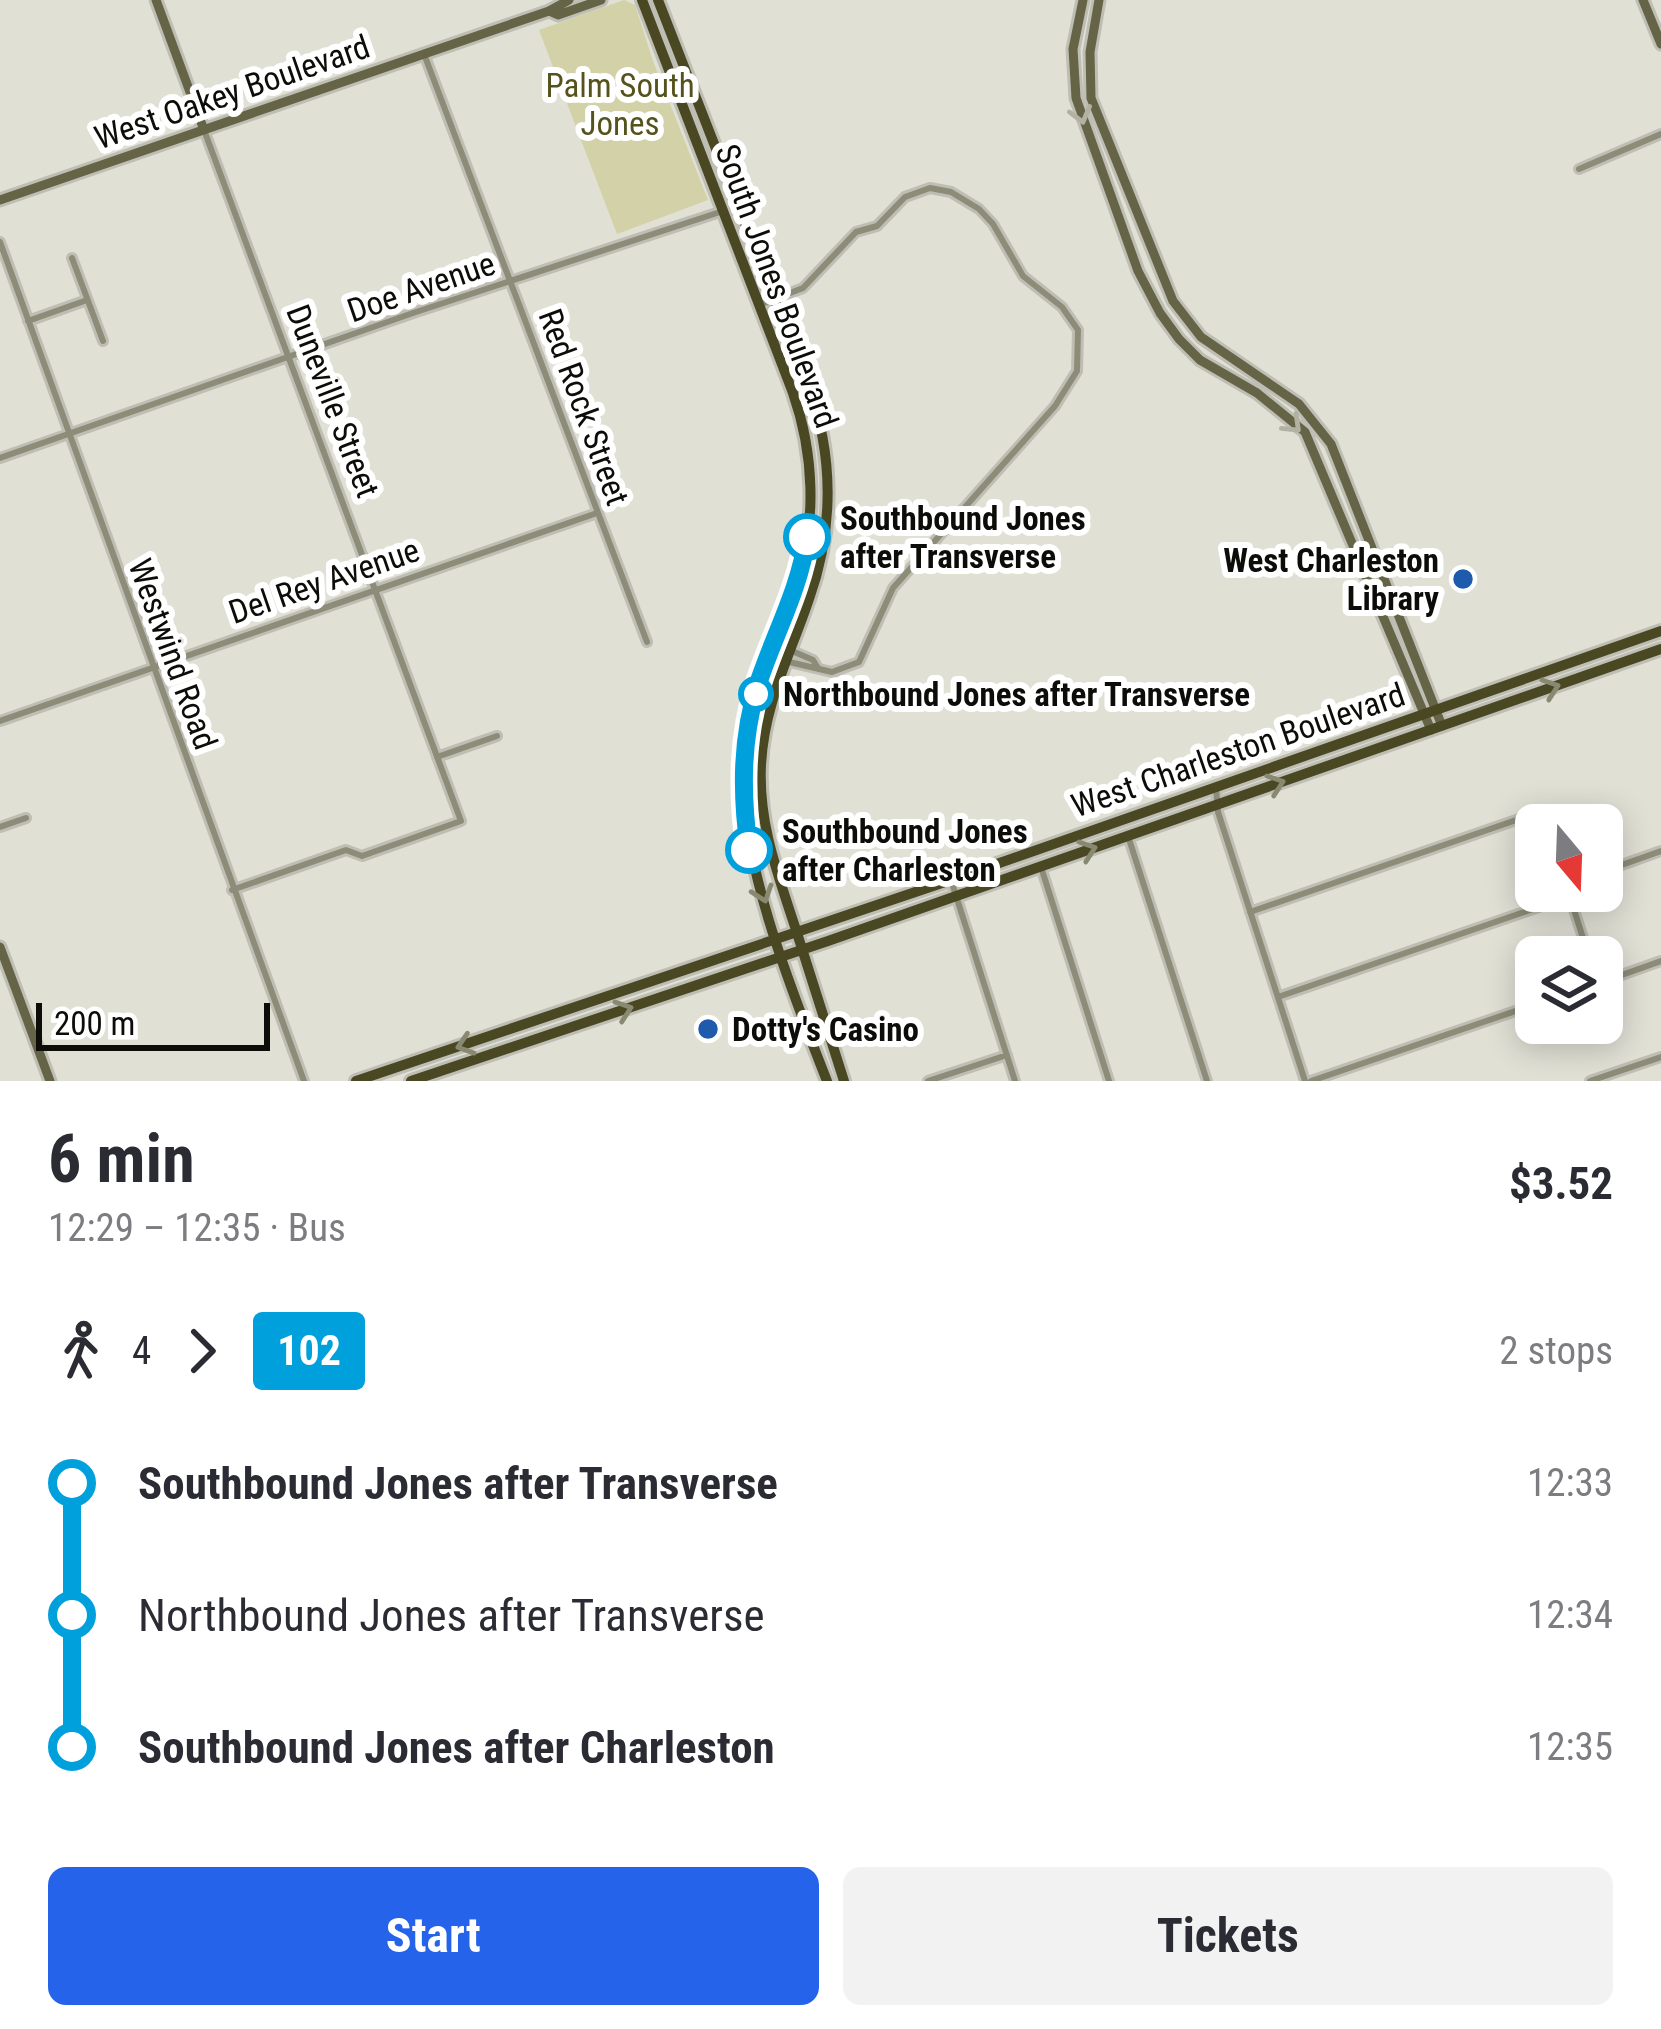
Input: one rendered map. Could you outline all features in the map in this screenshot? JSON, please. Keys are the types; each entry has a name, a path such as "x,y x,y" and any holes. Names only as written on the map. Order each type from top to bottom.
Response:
{"main road":[{"name":"South Jones Boulevard","path":"642,0 798,407 807,448 811,496 806,546 749,721 743,788 749,850 827,1081"},
{"name":"South Jones Boulevard","path":"658,0 814,400 825,446 826,534 812,594 780,674 764,744 762,802 773,862 844,1081"},
{"path":"807,448 825,446"},
{"name":"West Charleston Boulevard","path":"356,1081 951,880 1661,631"},
{"path":"778,632 788,655"},
{"path":"771,649 780,674"},
{"name":"West Charleston Boulevard","path":"411,1081 783,957 1661,649"},
{"path":"1015,875 1045,855 1051,844"},
{"path":"521,1027 526,1043"}],"street":[{"name":"Duneville Street","path":"156,0 461,821 362,856 346,850 232,890"},
{"name":"West Oakey Boulevard","path":"0,200 549,11 569,0"},
{"name":"West Oakey Boulevard","path":"549,11 558,15 601,0"},
{"path":"1083,0 1073,49 1076,98 1138,271 1179,339 1200,359 1257,393 1305,432 1437,728"},
{"path":"1099,0 1090,52 1091,98 1172,301 1193,328 1230,361 1299,404 1331,444 1430,711"},
{"path":"1643,0 1661,44"},
{"path":"1073,49 1090,52"},
{"name":"Red Rock Street","path":"424,54 646,642"},
{"path":"1579,169 1661,134"},
{"path":"1094,157 1111,152"},
{"path":"759,305 818,277 856,232 877,226 905,197 922,188 942,189 972,203 993,224 1022,276 1062,307 1080,340 1076,370 1054,406 893,588 864,655 842,671 808,669 788,655"},
{"name":"Doe Avenue","path":"0,458 724,211"},
{"name":"Westwind Road","path":"0,242 304,1081"},
{"path":"72,258 103,341"},
{"path":"28,321 88,300"},
{"path":"1179,339 1193,328"},
{"path":"1333,496 1348,490"},
{"name":"Del Rey Avenue","path":"0,721 598,513"},
{"path":"437,757 497,736"},
{"path":"1216,786 1216,805 1308,1081 1515,1011"},
{"path":"0,827 26,818"},
{"path":"1250,911 1515,821"},
{"path":"1128,836 1207,1081"},
{"path":"1623,864 1661,851"},
{"path":"1041,866 1109,1081"},
{"path":"951,880 1015,1081"},
{"path":"1278,997 1518,912"},
{"path":"0,947 50,1081"},
{"path":"1623,975 1661,961"},
{"path":"928,1081 1007,1055"},
{"path":"1590,1081 1661,1057"}],"green space":[{"name":"Palm South Jones","path":"624,0 635,5 708,200 617,234 539,30"}],"bus line":[{"name":"102","path":"749,850 743,765 749,721 760,677 799,577 807,537"}],"place":[{"name":"Southbound Jones after Transverse","path":"807,537"},
{"name":"West Charleston Library","path":"1463,579"},
{"name":"Northbound Jones after Transverse","path":"756,694"},
{"name":"Southbound Jones after Charleston","path":"749,850"},
{"name":"Dotty's Casino","path":"708,1029"}]}
